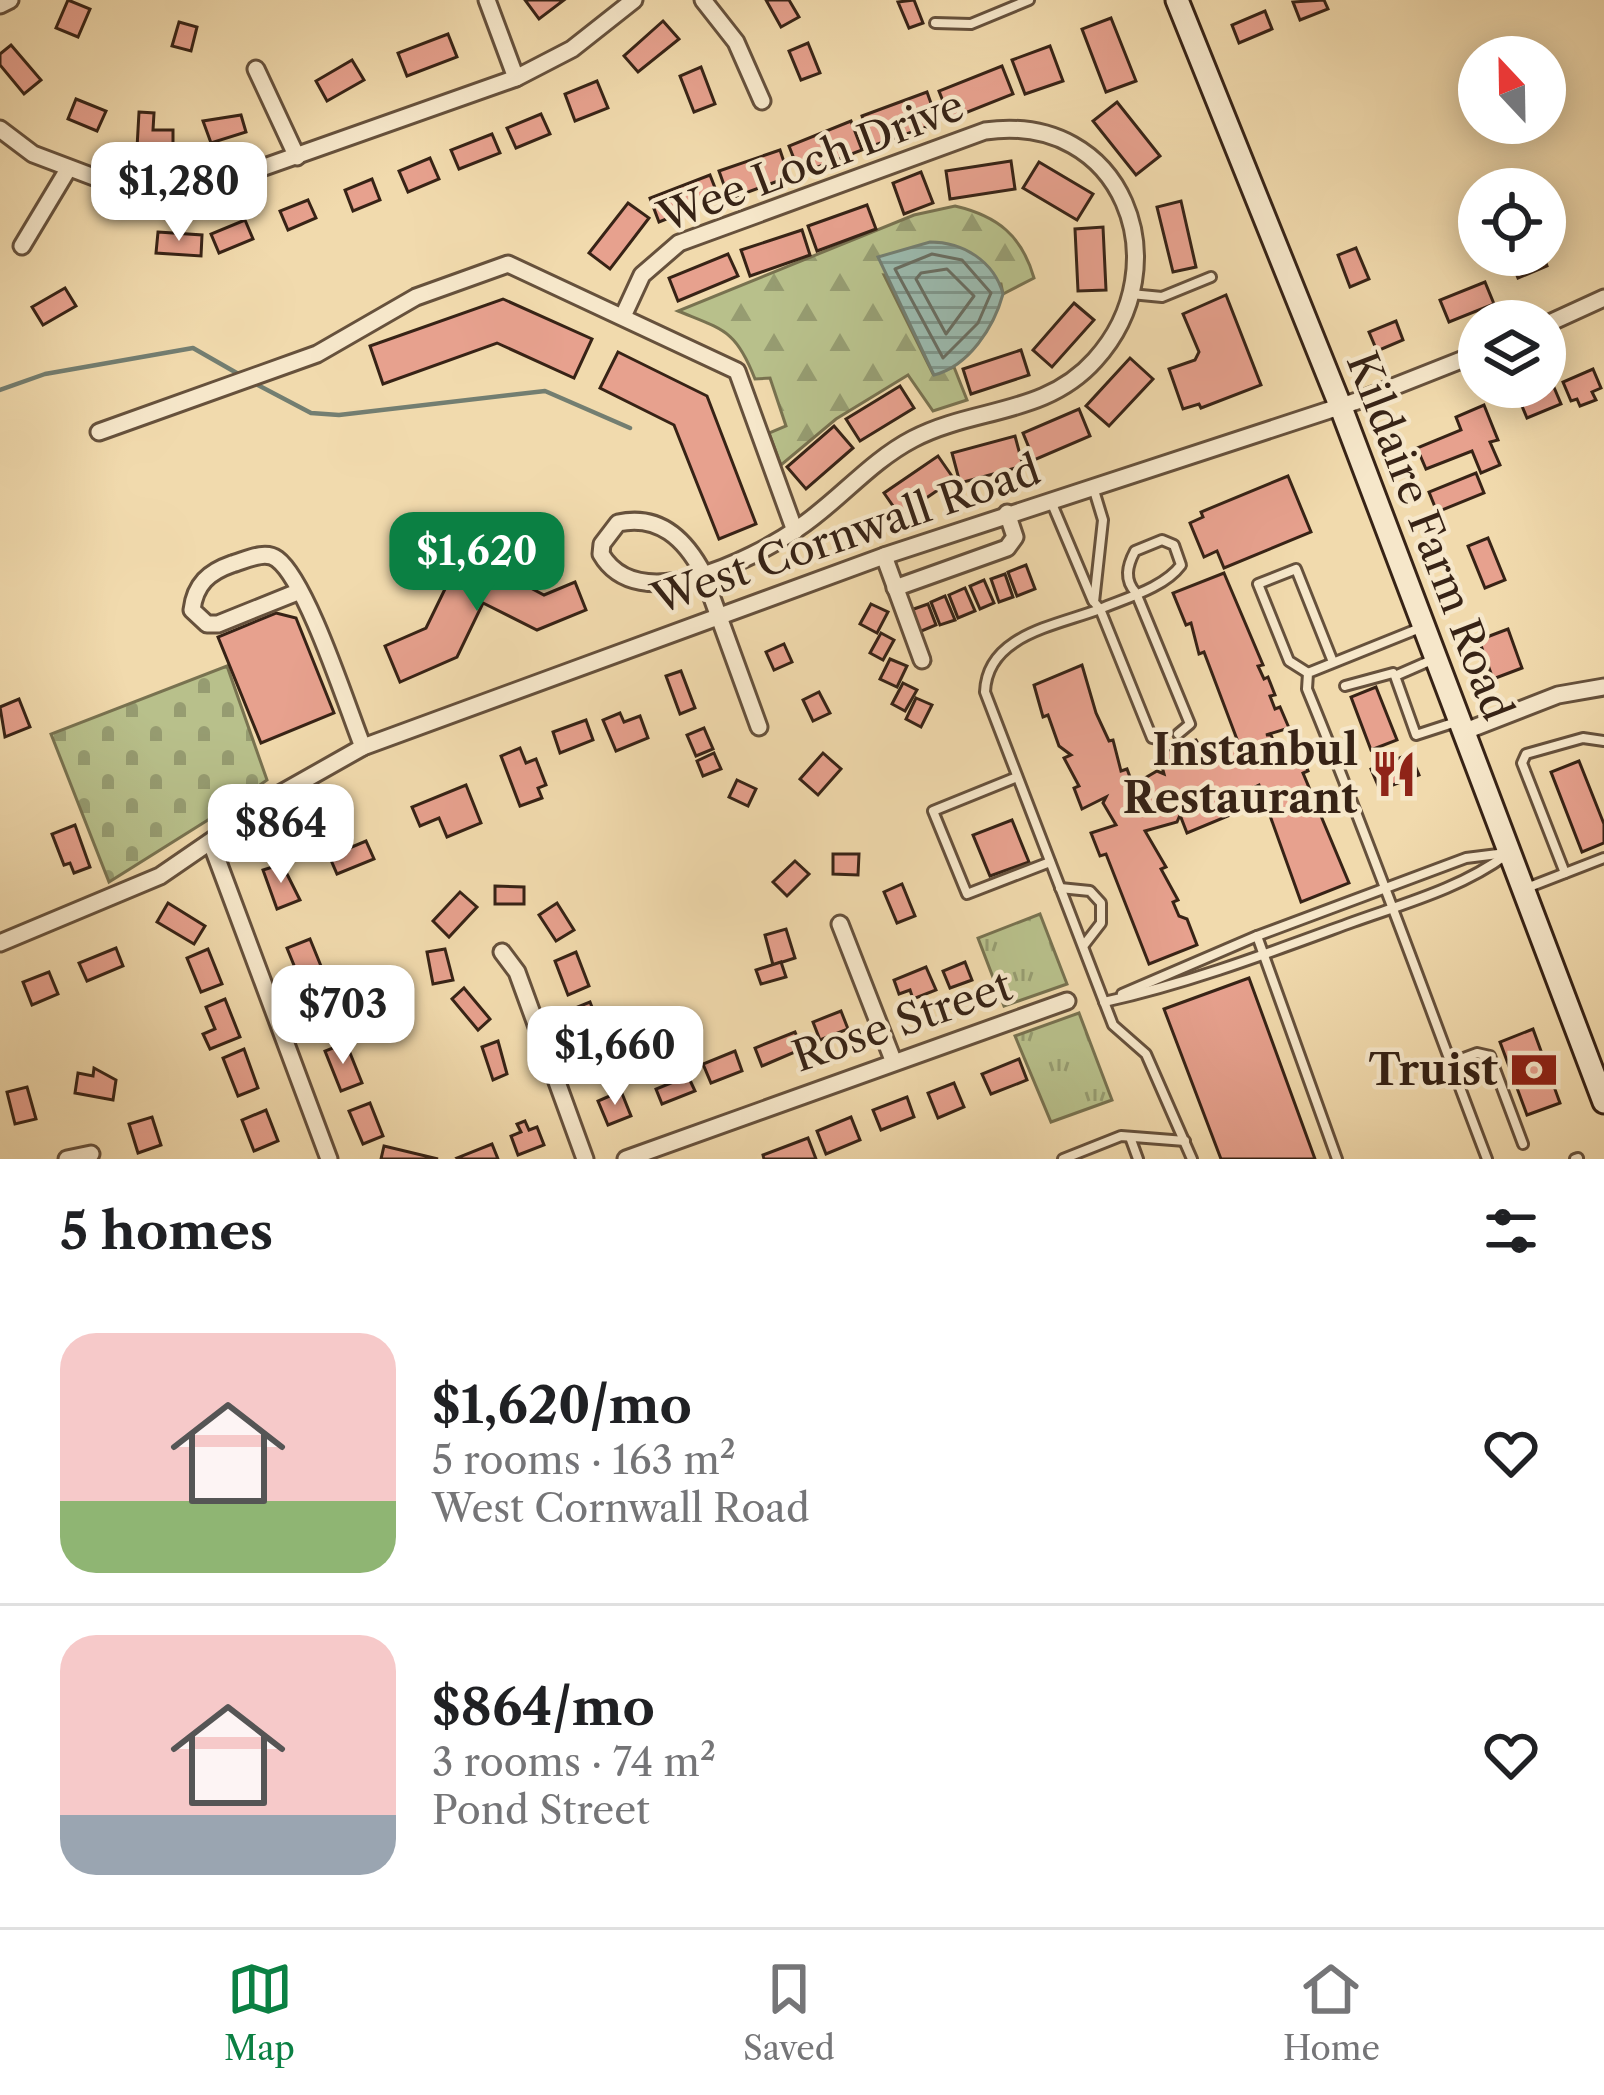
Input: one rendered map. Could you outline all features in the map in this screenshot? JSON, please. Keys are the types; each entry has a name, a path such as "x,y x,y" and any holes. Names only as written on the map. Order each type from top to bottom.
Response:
{"main road":[{"name":"Kildaire Farm Road","path":"1178,0 1340,405 1523,889 1595,1052 1604,1102"}],"street":[{"path":"0,5 10,0"},
{"path":"487,0 516,77"},
{"path":"0,129 67,170 136,190 219,183 516,77 572,49 634,0"},
{"path":"704,0 736,42 762,101"},
{"path":"256,69 297,157"},
{"name":"Wee Loch Drive","path":"624,314 642,275 679,244 999,129 1082,149 1114,176 1130,219 1130,293 1107,345 1068,384 1024,406 909,441 795,531 703,573 643,586 607,564 602,544 618,523 646,520 673,532 703,573"},
{"path":"22,246 67,170"},
{"path":"99,432 317,355 400,304 508,264 624,314 737,371 795,531"},
{"path":"1566,316 1604,298"},
{"name":"West Cornwall Road","path":"0,943 134,891 278,795 363,747 884,556 1340,405 1458,361"},
{"path":"895,588 1006,548 1015,537 1007,513"},
{"path":"300,591 218,624 207,624 192,610 204,578 262,555 280,561 300,591 363,747"},
{"path":"884,556 922,660"},
{"path":"703,573 759,727"},
{"path":"1461,727 1551,698 1604,687"},
{"path":"212,843 329,1159"},
{"path":"840,924 892,1060"},
{"path":"502,952 518,972 585,1159"},
{"name":"Rose Street","path":"626,1159 1067,1000"},
{"path":"67,1159 91,1154"}],"lane":[{"path":"935,23 971,24 1029,0"},
{"path":"1130,293 1162,297 1211,278"},
{"path":"1093,486 1103,520 1097,606"},
{"path":"1050,500 1151,738 1162,740"},
{"path":"404,547 453,528"},
{"path":"1178,734 1190,724 1136,593 1127,566 1135,551 1162,540 1174,545 1181,565 1173,576 1136,593 1010,643 988,665 985,692 1113,1024 1146,1054 1192,1159"},
{"path":"1308,673 1288,661 1258,584 1296,569 1333,662"},
{"path":"1308,673 1424,626"},
{"path":"1347,687 1436,658"},
{"path":"1308,673 1307,688 1396,907 1487,1159"},
{"path":"1394,673 1416,735 1461,727"},
{"path":"1564,873 1522,764 1526,754 1556,743 1604,741"},
{"path":"1017,777 933,811 967,894 1050,862"},
{"path":"1104,1002 1256,936 1388,887 1466,859 1509,853"},
{"path":"1104,1002 1174,986 1396,907 1473,878 1509,853"},
{"path":"1523,889 1604,858"},
{"path":"1060,889 1090,891 1101,903 1101,922 1083,946"},
{"path":"1256,936 1337,1159"},
{"path":"1450,1063 1477,1053 1490,1056 1523,1144"},
{"path":"1063,1159 1130,1137 1185,1141"},
{"path":"1130,1137 1138,1159"}],"green space":[{"path":"955,206 1006,230 1023,250 1034,278 1003,294 1001,284 884,275 933,374 954,367 967,400 933,411 908,375 836,419 781,465 769,433 786,426 770,378 755,379 727,334 678,311 914,215"},
{"path":"227,666 267,780 237,801 233,797 224,803 227,808 109,882 51,734"},
{"path":"1040,914 1067,984 1004,1006 978,938"},
{"path":"1079,1013 1112,1100 1051,1122 1015,1036"}],"water":[{"path":"930,242 954,245 976,256 992,272 1003,294 978,344 958,363 934,375 878,257"}],"building":[{"path":"68,0 90,9 78,37 56,28"},
{"path":"525,0 564,0 539,19"},
{"path":"766,0 789,0 799,17 781,27"},
{"path":"914,0 923,23 909,28 898,2"},
{"path":"1324,0 1328,9 1300,20 1293,2"},
{"path":"1265,11 1272,29 1239,43 1232,25"},
{"path":"1111,18 1136,81 1106,92 1082,29"},
{"path":"663,21 679,39 638,72 624,56"},
{"path":"179,22 197,27 191,51 172,46"},
{"path":"448,34 457,57 407,76 398,53"},
{"path":"808,43 820,73 801,80 789,51"},
{"path":"11,45 41,80 24,94 0,65 0,54"},
{"path":"1050,46 1063,81 1025,94 1012,60"},
{"path":"352,60 364,80 327,101 316,81"},
{"path":"1002,66 1013,94 950,119 939,91"},
{"path":"701,67 715,104 694,112 680,76"},
{"path":"597,81 608,108 575,121 565,94"},
{"path":"927,92 938,123 872,146 862,116"},
{"path":"76,99 106,111 97,131 68,119"},
{"path":"1117,102 1160,156 1136,175 1093,121"},
{"path":"139,112 154,113 153,130 173,130 173,150 137,148"},
{"path":"541,114 550,134 516,148 507,128"},
{"path":"241,115 246,132 211,143 203,121"},
{"path":"851,121 862,150 800,174 789,146"},
{"path":"492,134 500,153 459,169 451,150"},
{"path":"780,150 789,177 729,199 719,171"},
{"path":"430,158 439,179 408,192 399,171"},
{"path":"1011,161 1015,189 950,199 946,171"},
{"path":"1039,162 1093,194 1077,220 1023,188"},
{"path":"921,172 933,203 904,214 893,183"},
{"path":"710,175 719,198 659,222 650,198"},
{"path":"372,179 380,200 353,211 345,190"},
{"path":"308,200 316,218 288,230 280,211"},
{"path":"1181,201 1196,267 1173,272 1157,207"},
{"path":"628,203 649,218 610,269 589,253"},
{"path":"867,205 876,229 817,251 808,226"},
{"path":"245,220 253,239 219,253 211,234"},
{"path":"1103,227 1106,290 1078,291 1075,229"},
{"path":"802,230 810,255 750,276 741,250"},
{"path":"158,232 202,235 201,256 156,253"},
{"path":"1356,248 1369,279 1350,287 1338,255"},
{"path":"728,254 738,276 678,301 669,278"},
{"path":"1485,282 1492,300 1458,300 1458,318 1449,322 1440,300"},
{"path":"65,288 76,306 43,325 32,307"},
{"path":"1226,295 1261,385 1201,408 1199,404 1183,409 1169,369 1195,360 1199,352 1183,314"},
{"path":"503,299 592,339 574,378 497,343 383,384 370,346"},
{"path":"1074,303 1094,320 1052,367 1033,350"},
{"path":"1396,321 1403,340 1377,351 1369,332"},
{"path":"1021,350 1029,375 971,394 963,369"},
{"path":"618,352 707,396 756,524 719,539 674,425 600,388"},
{"path":"1130,358 1153,379 1109,426 1086,406"},
{"path":"1593,369 1601,388 1592,392 1596,400 1580,406 1577,399 1571,401 1566,381"},
{"path":"900,386 914,408 860,441 846,419"},
{"path":"1485,408 1498,440 1490,442 1500,465 1481,473 1472,451 1426,469 1417,448 1461,430 1456,417"},
{"path":"1523,408 1551,408 1527,418"},
{"path":"1079,409 1090,436 1034,460 1023,433"},
{"path":"834,426 853,448 806,489 787,467"},
{"path":"1015,436 1023,466 960,483 952,453"},
{"path":"938,456 954,479 900,516 884,493"},
{"path":"1476,473 1484,493 1437,512 1429,492"},
{"path":"1288,476 1311,532 1224,568 1217,551 1204,557 1190,523 1203,517 1201,512"},
{"path":"1488,538 1505,580 1485,588 1468,546"},
{"path":"463,552 544,595 575,582 586,610 537,630 483,603 457,657 400,682 385,646 426,628"},
{"path":"1026,565 1035,589 1017,596 1008,572"},
{"path":"1224,573 1263,665 1258,666 1275,695 1270,696 1275,709 1280,707 1289,728 1266,735 1271,735 1279,755 1274,758 1276,763 1300,751 1308,771 1303,773 1349,883 1301,902 1259,785 1230,799 1228,794 1220,797 1228,816 1187,833 1180,815 1177,822 1145,831 1166,867 1161,869 1178,900 1173,902 1179,916 1187,919 1197,945 1149,964 1106,854 1100,856 1091,833 1116,825 1103,803 1106,797 1082,809 1074,788 1079,786 1064,758 1071,755 1059,746 1048,715 1043,717 1034,685 1082,665 1096,713 1109,741 1113,740 1121,771 1127,769 1133,785 1157,771 1164,774 1159,755 1183,743 1196,740 1206,758 1213,755 1211,750 1238,742 1204,652 1199,654 1191,623 1186,625 1173,593"},
{"path":"1005,574 1013,597 999,602 991,579"},
{"path":"984,580 994,603 980,609 970,586"},
{"path":"965,588 975,611 958,618 949,595"},
{"path":"945,596 955,620 940,625 931,602"},
{"path":"871,604 888,612 877,633 860,624"},
{"path":"928,604 936,625 919,632 911,610"},
{"path":"276,613 296,618 334,713 261,743 218,637"},
{"path":"1508,629 1522,668 1493,679 1479,640"},
{"path":"881,633 894,640 883,660 870,653"},
{"path":"784,644 792,662 774,670 766,652"},
{"path":"890,659 907,666 897,687 880,679"},
{"path":"681,671 695,708 680,714 666,676"},
{"path":"903,683 917,690 905,711 892,704"},
{"path":"1376,687 1397,740 1371,750 1351,697"},
{"path":"819,692 830,713 813,721 803,700"},
{"path":"916,698 932,705 921,727 906,719"},
{"path":"19,699 30,727 5,737 0,707"},
{"path":"620,713 624,722 640,716 648,738 616,751 603,720"},
{"path":"586,720 593,740 560,753 553,732"},
{"path":"704,728 713,749 696,756 687,735"},
{"path":"520,748 526,763 536,759 546,785 538,788 542,798 520,806 501,756"},
{"path":"714,753 721,769 703,776 697,761"},
{"path":"823,753 841,769 818,795 800,779"},
{"path":"1410,754 1419,775 1380,790 1371,769"},
{"path":"1579,761 1604,824 1604,843 1582,852 1551,772"},
{"path":"737,780 756,789 748,806 729,797"},
{"path":"466,785 481,823 447,837 439,818 420,826 412,807"},
{"path":"1012,820 1029,862 990,876 973,835"},
{"path":"75,825 90,867 74,873 70,863 64,865 52,834"},
{"path":"347,834 352,847 366,841 374,859 337,874 324,844"},
{"path":"833,854 859,854 858,875 833,874"},
{"path":"795,861 809,874 787,896 773,882"},
{"path":"282,864 300,900 277,909 263,870"},
{"path":"902,884 915,916 897,923 884,892"},
{"path":"495,886 524,887 524,904 495,904"},
{"path":"460,892 477,907 449,937 433,921"},
{"path":"168,903 205,926 194,944 157,922"},
{"path":"557,903 574,930 556,941 539,915"},
{"path":"786,929 795,958 773,965 765,935"},
{"path":"310,939 325,976 302,985 287,948"},
{"path":"116,948 123,966 87,981 79,963"},
{"path":"208,949 222,984 201,992 187,958"},
{"path":"445,949 453,980 433,984 427,952"},
{"path":"576,952 589,986 568,995 555,961"},
{"path":"781,962 786,977 761,984 756,970"},
{"path":"965,962 972,980 950,988 943,971"},
{"path":"926,967 936,990 913,999 910,990 899,994 894,980"},
{"path":"49,972 58,994 32,1005 23,982"},
{"path":"1249,978 1315,1159 1221,1159 1164,1009"},
{"path":"464,988 490,1019 478,1030 452,999"},
{"path":"330,998 342,1029 323,1037 310,1005"},
{"path":"225,999 240,1037 210,1049 203,1034 215,1029 206,1007"},
{"path":"590,1002 601,1030 581,1039 570,1010"},
{"path":"841,1011 848,1029 820,1040 813,1022"},
{"path":"1533,1029 1560,1103 1527,1115 1500,1042"},
{"path":"795,1032 802,1049 762,1066 755,1048"},
{"path":"498,1041 507,1074 493,1080 482,1047"},
{"path":"346,1043 362,1083 341,1091 325,1051"},
{"path":"244,1049 258,1088 238,1096 223,1058"},
{"path":"735,1051 742,1071 711,1083 703,1064"},
{"path":"1019,1059 1027,1080 991,1094 982,1074"},
{"path":"94,1068 116,1080 113,1100 75,1093 78,1073 93,1076"},
{"path":"688,1076 695,1091 662,1104 656,1089"},
{"path":"954,1083 964,1107 938,1118 928,1093"},
{"path":"27,1087 36,1119 15,1124 7,1092"},
{"path":"621,1091 631,1116 608,1125 598,1101"},
{"path":"907,1097 914,1117 881,1130 873,1110"},
{"path":"370,1103 383,1136 363,1144 349,1111"},
{"path":"266,1110 278,1141 254,1151 242,1120"},
{"path":"152,1117 161,1145 138,1153 129,1124"},
{"path":"851,1117 860,1140 826,1154 817,1131"},
{"path":"525,1121 529,1130 537,1127 544,1145 518,1155 511,1136 521,1132 517,1124"},
{"path":"808,1138 816,1159 764,1159 763,1155"},
{"path":"492,1144 498,1159 457,1158"},
{"path":"384,1146 438,1159 381,1159"}],"waterway":[{"path":"0,390 45,374 193,348 242,376"},
{"path":"252,382 311,413 339,415 545,391 630,428"}],"place":[{"name":"Instanbul Restaurant","path":"1394,774"},
{"name":"Truist","path":"1534,1070"}]}
